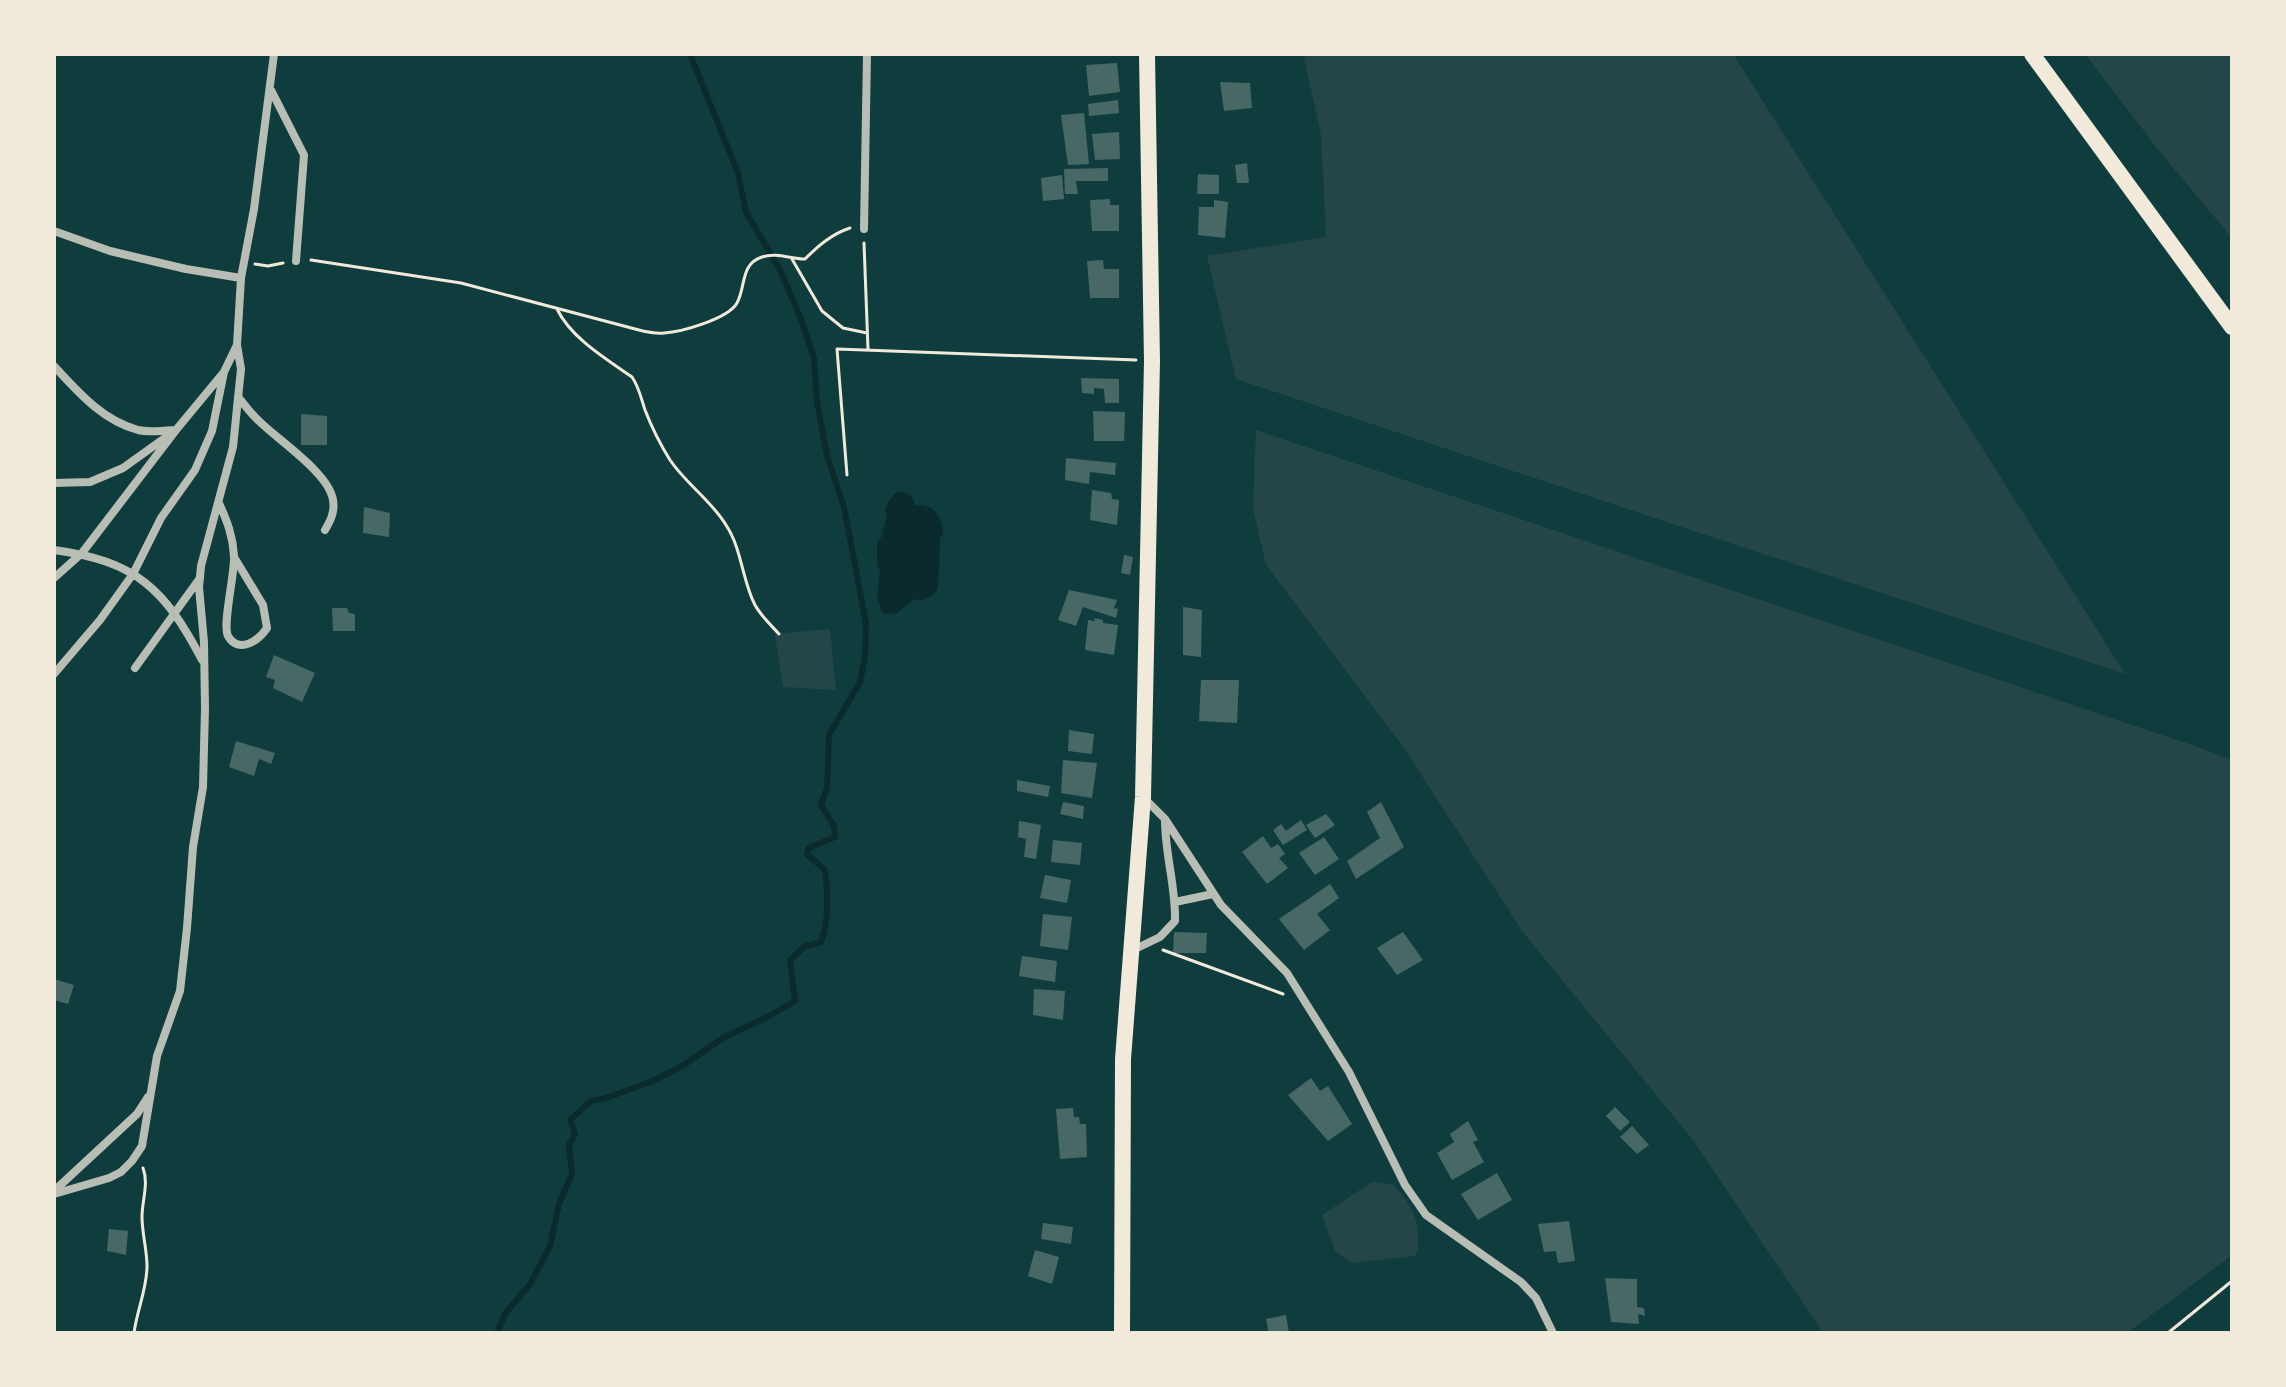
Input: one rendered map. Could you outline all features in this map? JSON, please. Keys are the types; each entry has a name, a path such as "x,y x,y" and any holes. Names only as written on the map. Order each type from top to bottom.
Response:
{"main road":[{"path":"1122,1333 1123,1059 1139,948 1152,361 1147,54"},
{"path":"2032,54 2232,327"}],"street":[{"path":"54,1192 121,1172 142,1146 157,1056 180,991 193,847 203,787 201,566 233,447 241,369 237,345 241,278 254,209 274,54"},
{"path":"864,229 867,54"},
{"path":"271,89 304,155 296,261"},
{"path":"54,231 110,251 241,278"},
{"path":"54,578 82,553 224,372 237,345"},
{"path":"54,366 108,418 141,431 176,430"},
{"path":"54,674 100,620 133,574 161,518 195,470 212,431 224,372"},
{"path":"238,397 330,489 334,502 332,519 325,530"},
{"path":"54,483 90,482 123,468 176,430"},
{"path":"218,502 230,527 234,557 225,626 228,637 238,644 251,644 267,628 263,605 234,557"},
{"path":"54,550 82,553 108,561 155,590 175,614 204,665"},
{"path":"135,668 200,577"},
{"path":"1143,797 1165,819 1221,905 1287,973 1349,1072 1405,1185 1426,1215 1521,1282 1536,1298 1553,1333"},
{"path":"1139,948 1160,937 1175,921 1175,902 1165,846 1165,819"},
{"path":"1175,902 1213,894"},
{"path":"54,1192 137,1114 151,1093"}],"path":[{"path":"244,262 268,266 311,260 461,283 654,333 667,333 730,311 737,303 747,268 764,256 805,259 837,233 851,228 864,229 868,349"},
{"path":"792,259 822,311 843,328 867,333"},
{"path":"557,309 574,331 632,377 672,463 726,525 734,541 748,590 757,608 779,634"},
{"path":"847,475 837,349 1152,361"},
{"path":"1139,948 1306,1002"},
{"path":"134,1333 147,1267 142,1216 147,1177 138,1152"},
{"path":"2168,1333 2232,1281"}],"shaded area":[{"path":"1303,54 1733,54 2125,674 1236,379 1207,256 1326,237 1321,134"},
{"path":"2085,54 2232,54 2232,238 2160,152"},
{"path":"1256,430 2232,760 2232,1255 2127,1333 1823,1333 1693,1140 1522,931 1404,748 1266,565 1253,508"},
{"path":"898,491 911,495 915,505 932,509 939,517 943,535 940,537 938,587 929,597 920,601 915,599 897,613 883,614 877,598 880,570 877,546 884,535 881,530 887,515 886,508"},
{"path":"830,629 836,690 783,687 775,634"},
{"path":"1372,1182 1394,1185 1408,1203 1418,1229 1415,1256 1352,1263 1335,1251 1322,1215"}],"building":[{"path":"1117,63 1120,92 1089,96 1086,65"},
{"path":"1220,82 1250,83 1252,108 1224,111"},
{"path":"1118,100 1119,113 1089,116 1088,104"},
{"path":"1084,113 1089,164 1068,165 1061,115"},
{"path":"1119,132 1120,159 1095,160 1092,134"},
{"path":"1247,163 1249,183 1237,183 1235,165"},
{"path":"1108,168 1108,181 1076,181 1078,194 1065,194 1064,169"},
{"path":"1198,174 1219,175 1219,194 1197,194"},
{"path":"1062,175 1064,199 1043,201 1041,178"},
{"path":"1110,199 1110,205 1119,205 1119,231 1092,231 1090,200"},
{"path":"1214,200 1228,202 1225,238 1198,235 1199,207 1214,207"},
{"path":"1103,260 1104,269 1119,269 1119,298 1090,298 1087,261"},
{"path":"1081,378 1119,379 1119,403 1105,403 1104,389 1094,388 1094,394 1082,393"},
{"path":"1093,411 1125,412 1124,441 1094,441"},
{"path":"301,414 327,416 327,445 301,445"},
{"path":"1066,458 1116,463 1115,475 1090,472 1089,484 1065,480"},
{"path":"1092,490 1111,493 1112,499 1119,500 1117,525 1090,520"},
{"path":"364,507 390,513 389,537 363,533"},
{"path":"1124,555 1133,557 1130,575 1121,573"},
{"path":"1069,590 1117,600 1114,608 1118,609 1116,618 1083,607 1076,626 1058,620"},
{"path":"1183,607 1202,610 1201,657 1183,655"},
{"path":"332,608 347,608 349,613 355,614 355,631 333,631"},
{"path":"1094,618 1118,625 1114,655 1085,650 1088,620 1095,621"},
{"path":"274,655 315,673 302,702 273,688 275,680 266,677"},
{"path":"1201,680 1239,680 1237,723 1199,721"},
{"path":"1069,730 1094,734 1092,754 1068,751"},
{"path":"236,741 275,753 271,764 259,759 254,776 229,767"},
{"path":"1063,760 1097,763 1092,798 1061,793"},
{"path":"1017,780 1050,786 1048,797 1017,791"},
{"path":"1063,802 1084,806 1083,819 1060,814"},
{"path":"1381,802 1404,847 1356,879 1347,861 1380,838 1367,812"},
{"path":"1326,814 1335,825 1315,838 1306,825"},
{"path":"1301,820 1307,830 1283,845 1273,830 1281,824 1286,831"},
{"path":"1019,821 1041,825 1036,859 1024,857 1026,839 1018,837"},
{"path":"1263,836 1271,848 1278,844 1285,854 1279,858 1288,868 1267,884 1242,852"},
{"path":"1324,837 1339,859 1315,875 1299,853"},
{"path":"1053,840 1082,843 1080,865 1051,862"},
{"path":"1045,875 1071,880 1067,903 1040,898"},
{"path":"1330,884 1339,898 1317,914 1330,930 1304,950 1279,919"},
{"path":"1043,914 1072,917 1068,950 1040,946"},
{"path":"1174,932 1207,933 1206,953 1173,953"},
{"path":"1403,932 1423,960 1397,975 1377,948"},
{"path":"1022,956 1057,961 1055,982 1019,976"},
{"path":"54,979 74,985 68,1004 54,1000"},
{"path":"1034,989 1065,991 1063,1020 1033,1015"},
{"path":"1311,1078 1320,1091 1328,1086 1352,1124 1328,1141 1288,1095"},
{"path":"1615,1107 1630,1122 1620,1131 1606,1116"},
{"path":"1073,1108 1074,1117 1079,1117 1080,1124 1086,1124 1087,1157 1060,1159 1056,1109"},
{"path":"1468,1121 1478,1140 1473,1142 1484,1162 1452,1180 1437,1153 1454,1142 1450,1134"},
{"path":"1632,1126 1649,1145 1637,1154 1620,1137"},
{"path":"1497,1173 1512,1200 1478,1220 1461,1194"},
{"path":"1569,1221 1575,1261 1558,1263 1556,1251 1544,1252 1538,1224"},
{"path":"1043,1223 1073,1227 1071,1244 1041,1239"},
{"path":"109,1229 128,1231 126,1255 107,1251"},
{"path":"1035,1250 1059,1257 1052,1284 1028,1276"},
{"path":"1605,1278 1637,1279 1637,1307 1644,1308 1645,1316 1638,1314 1639,1324 1611,1322"},
{"path":"1286,1315 1289,1333 1269,1333 1266,1319"}],"waterway":[{"path":"497,1333 505,1314 530,1284 550,1246 559,1204 572,1174 569,1145 575,1134 570,1120 591,1101 653,1081 684,1065 723,1038 795,1001 790,960 804,947 821,942 825,926 825,870 807,854 809,848 835,837 834,826 821,805 827,788 829,735 860,682 865,657 866,624 844,507 827,455 817,402 814,358 780,270 746,212 738,173 690,54"}]}
